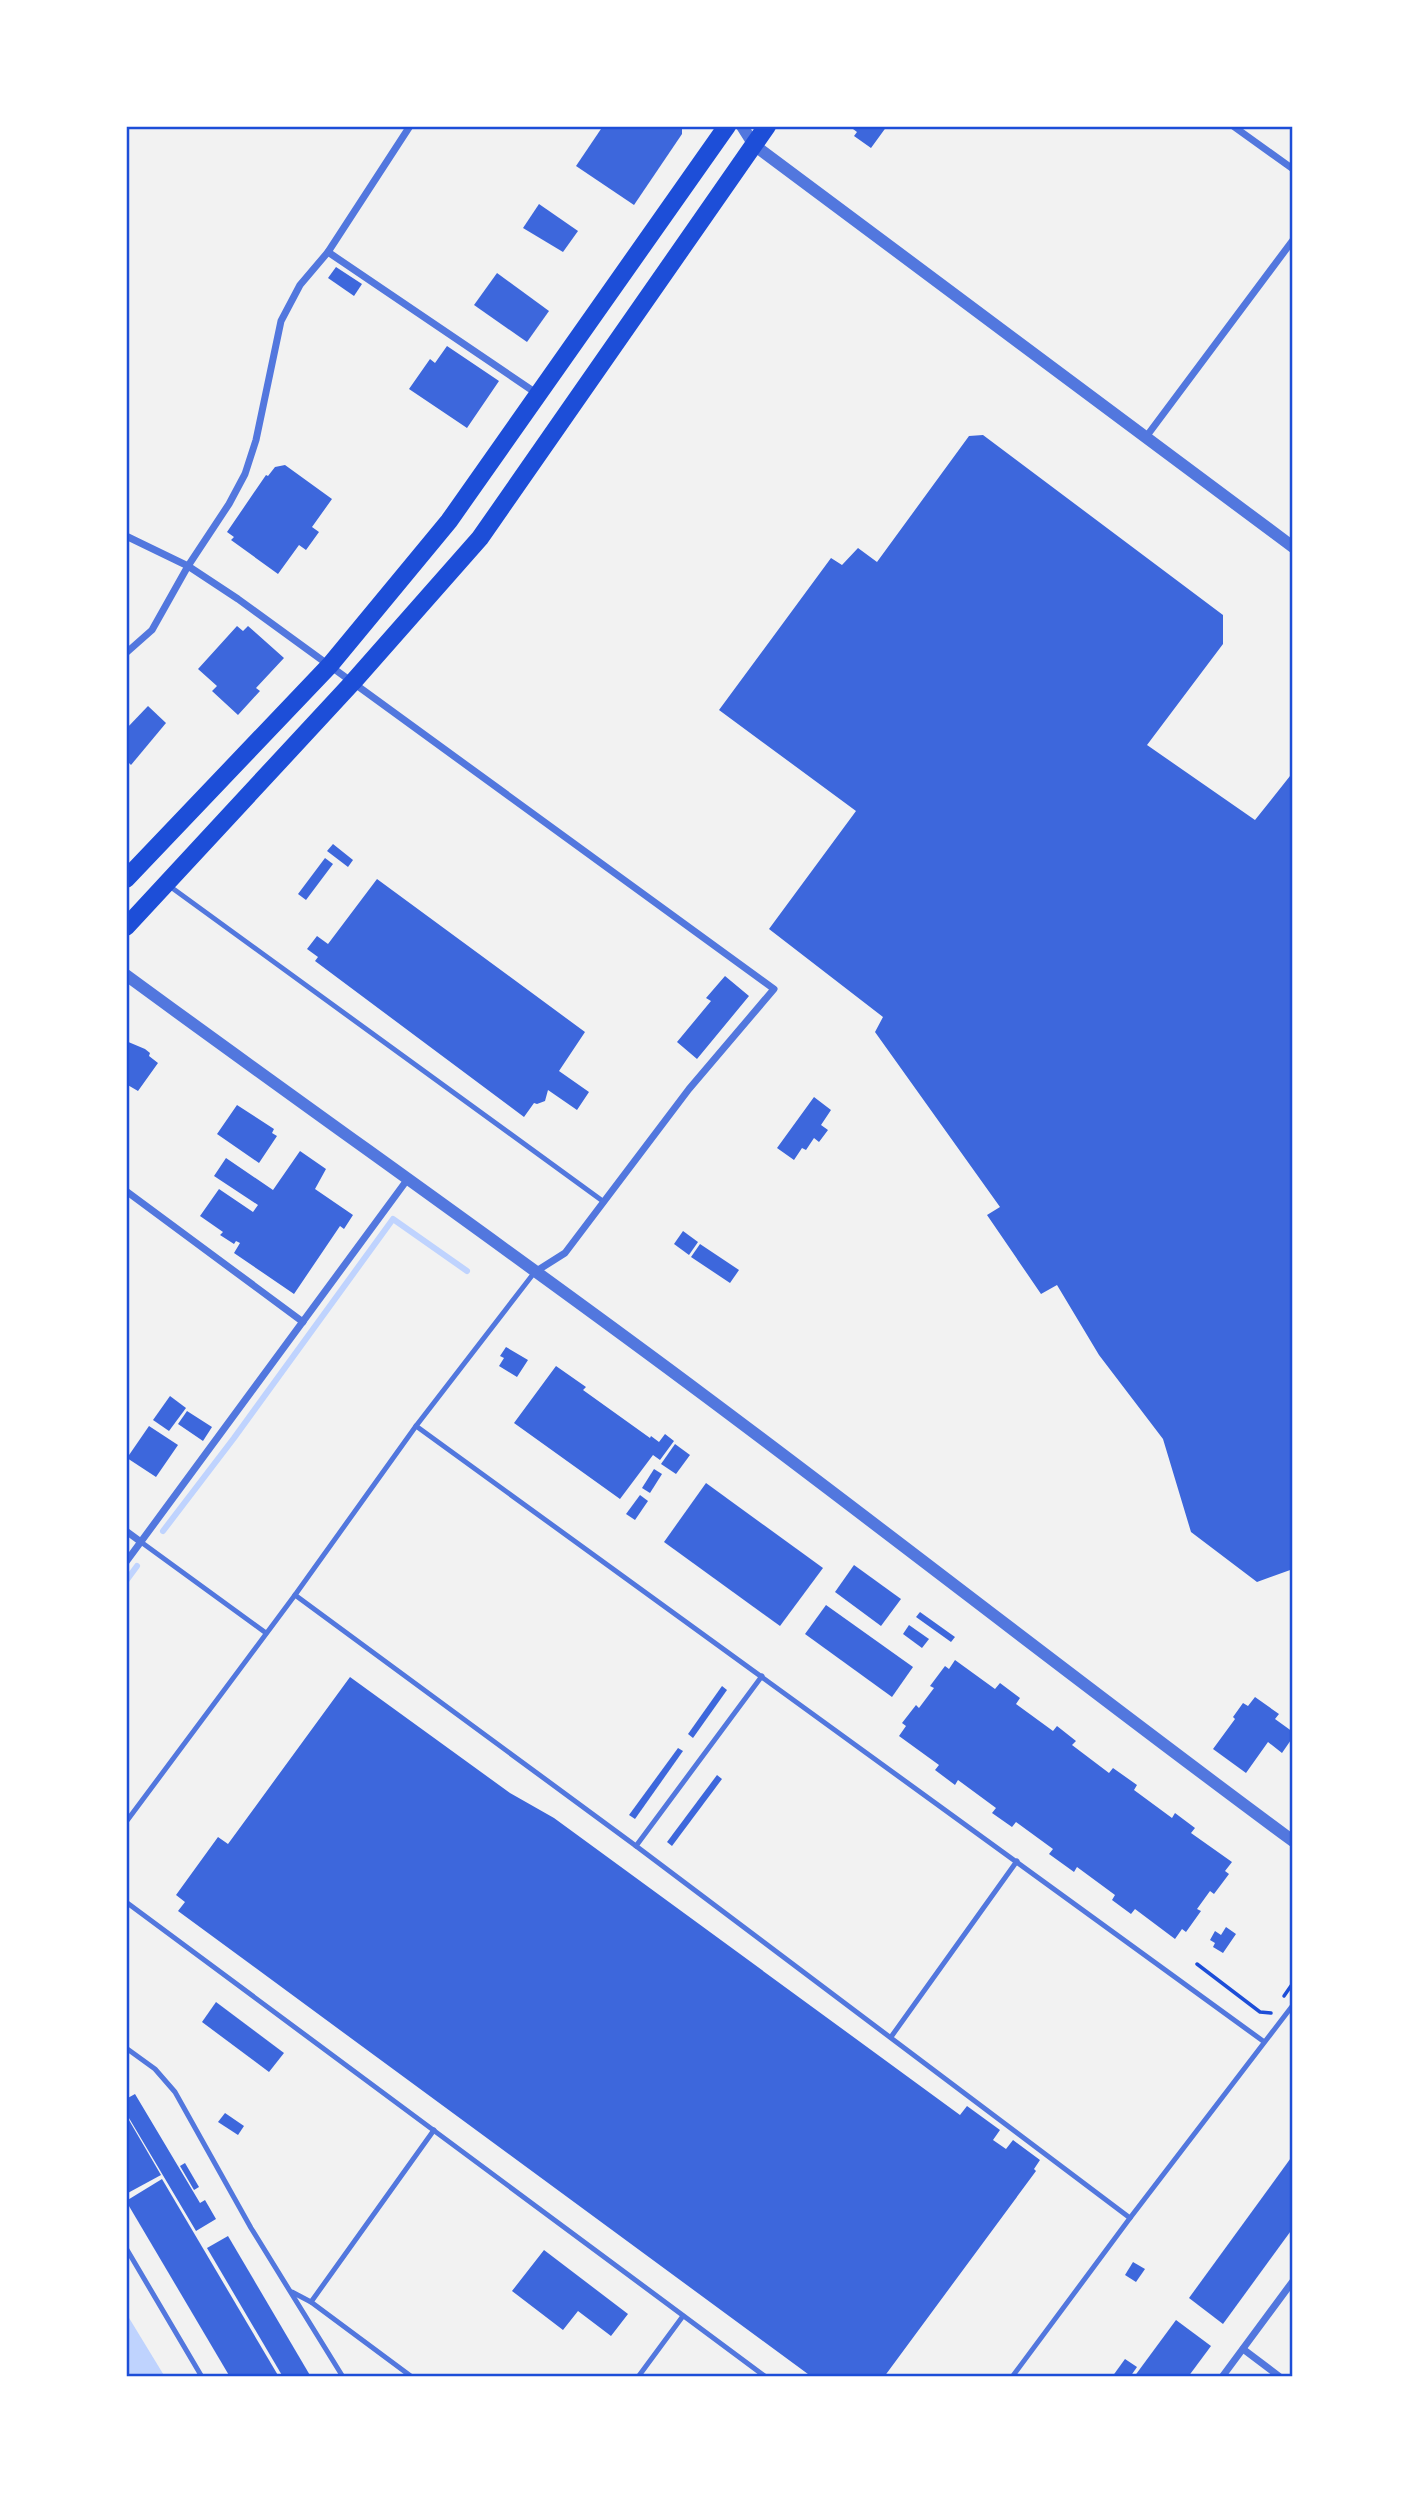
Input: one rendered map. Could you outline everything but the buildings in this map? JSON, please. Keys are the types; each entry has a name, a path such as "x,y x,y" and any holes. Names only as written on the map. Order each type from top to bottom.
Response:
{"main road":[{"path":"132,869 330,665 449,521 727,126"},
{"path":"126,927 353,682 480,538 767,126"}],"street":[{"path":"126,653 152,630 245,474 256,440 281,321 300,285 328,252 410,126"},
{"path":"742,126 754,145 1293,547"},
{"path":"1233,126 1293,169"},
{"path":"1146,437 1293,240"},
{"path":"328,252 540,395"},
{"path":"126,536 188,566 330,665 774,989 689,1089 565,1253 534,1273"},
{"path":"126,975 868,1517 1293,1841"},
{"path":"126,1562 407,1180"},
{"path":"126,1191 303,1322"},
{"path":"126,1531 141,1542"},
{"path":"1222,2377 1293,2281"},
{"path":"1243,2349 1280,2377"}],"lane":[{"path":"166,883 604,1202"},
{"path":"126,1822 295,1595 416,1426 534,1273"},
{"path":"416,1426 1264,2041"},
{"path":"141,1542 266,1633"},
{"path":"295,1595 636,1846 1130,2218"},
{"path":"636,1846 762,1676"},
{"path":"891,2037 1017,1861"},
{"path":"126,1902 766,2377"},
{"path":"1012,2377 1293,2005"},
{"path":"126,2048 155,2069 175,2092 251,2228 343,2377"},
{"path":"311,2302 434,2130"},
{"path":"126,2248 202,2377"},
{"path":"290,2290 311,2302 412,2377"},
{"path":"638,2377 683,2316"}],"path":[{"path":"1197,1964 1260,2012 1270,2015 1293,1983"}],"water":[{"path":"126,2313 165,2377 126,2377"}],"waterway":[{"path":"163,1531 393,1219 467,1271"},
{"path":"126,1581 137,1566"}]}
